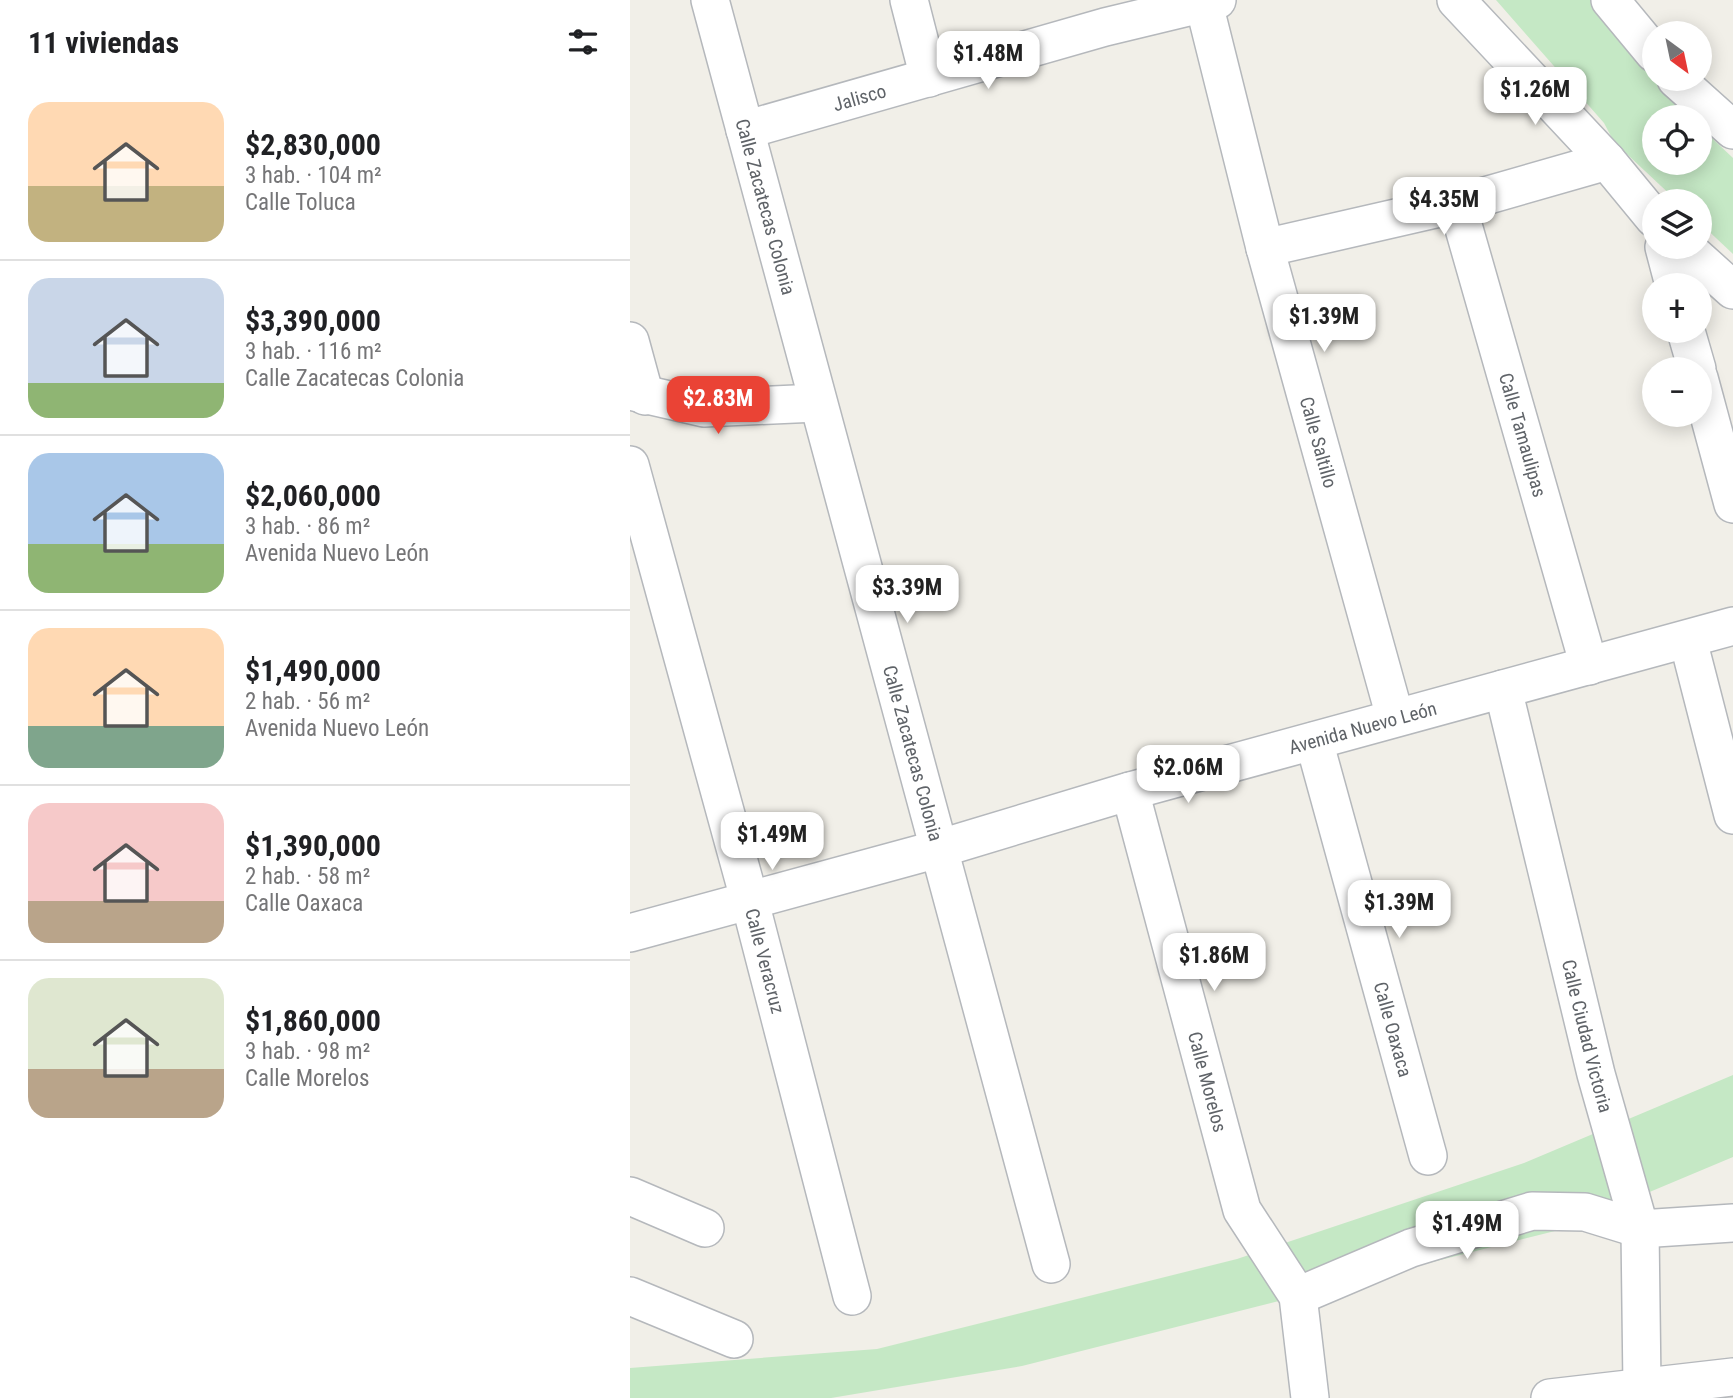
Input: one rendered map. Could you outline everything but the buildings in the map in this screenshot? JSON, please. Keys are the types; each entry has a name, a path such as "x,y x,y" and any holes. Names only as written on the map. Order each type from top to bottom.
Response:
{"street":[{"name":"Calle Zacatecas Colonia","path":"710,0 1051,1264"},
{"path":"909,0 929,78"},
{"path":"1456,0 1607,161 1642,203"},
{"path":"1610,0 1642,39"},
{"name":"Jalisco","path":"745,130 929,78 1102,13 1210,2"},
{"name":"Calle Saltillo","path":"1210,2 1265,248 1395,717"},
{"path":"1692,91 1731,119"},
{"path":"1265,248 1457,204 1607,161"},
{"name":"Calle Tamaulipas","path":"1457,204 1588,667"},
{"path":"1698,259 1733,290"},
{"path":"630,341 638,393 704,408 817,403"},
{"path":"1712,426 1733,504"},
{"name":"Calle Veracruz","path":"630,465 750,902 852,1296"},
{"name":"Avenida Nuevo León","path":"630,933 938,849 1130,791 1395,717 1733,626"},
{"path":"1688,640 1733,815"},
{"name":"Calle Ciudad Victoria","path":"1503,689 1596,1074 1640,1228 1642,1386"},
{"name":"Calle Oaxaca","path":"1314,741 1428,1156"},
{"name":"Calle Morelos","path":"1130,791 1242,1210 1298,1296"},
{"path":"630,1196 705,1228"},
{"path":"1310,1398 1298,1296 1411,1248 1532,1211 1585,1212 1640,1228 1733,1223"},
{"path":"630,1296 734,1339"},
{"path":"1550,1398 1642,1386 1698,1390 1733,1377"}],"green space":[{"path":"1496,0 1594,0 1642,59 1642,91 1667,91 1680,105 1642,105 1642,168 1614,142 1604,123"},
{"path":"1712,138 1733,158 1733,254 1712,234 1712,189 1664,189 1649,175 1712,175"},
{"path":"1733,1075 1733,1157 1559,1230 1022,1366 831,1398 630,1398 630,1368 877,1349 1237,1259 1524,1163"}]}
